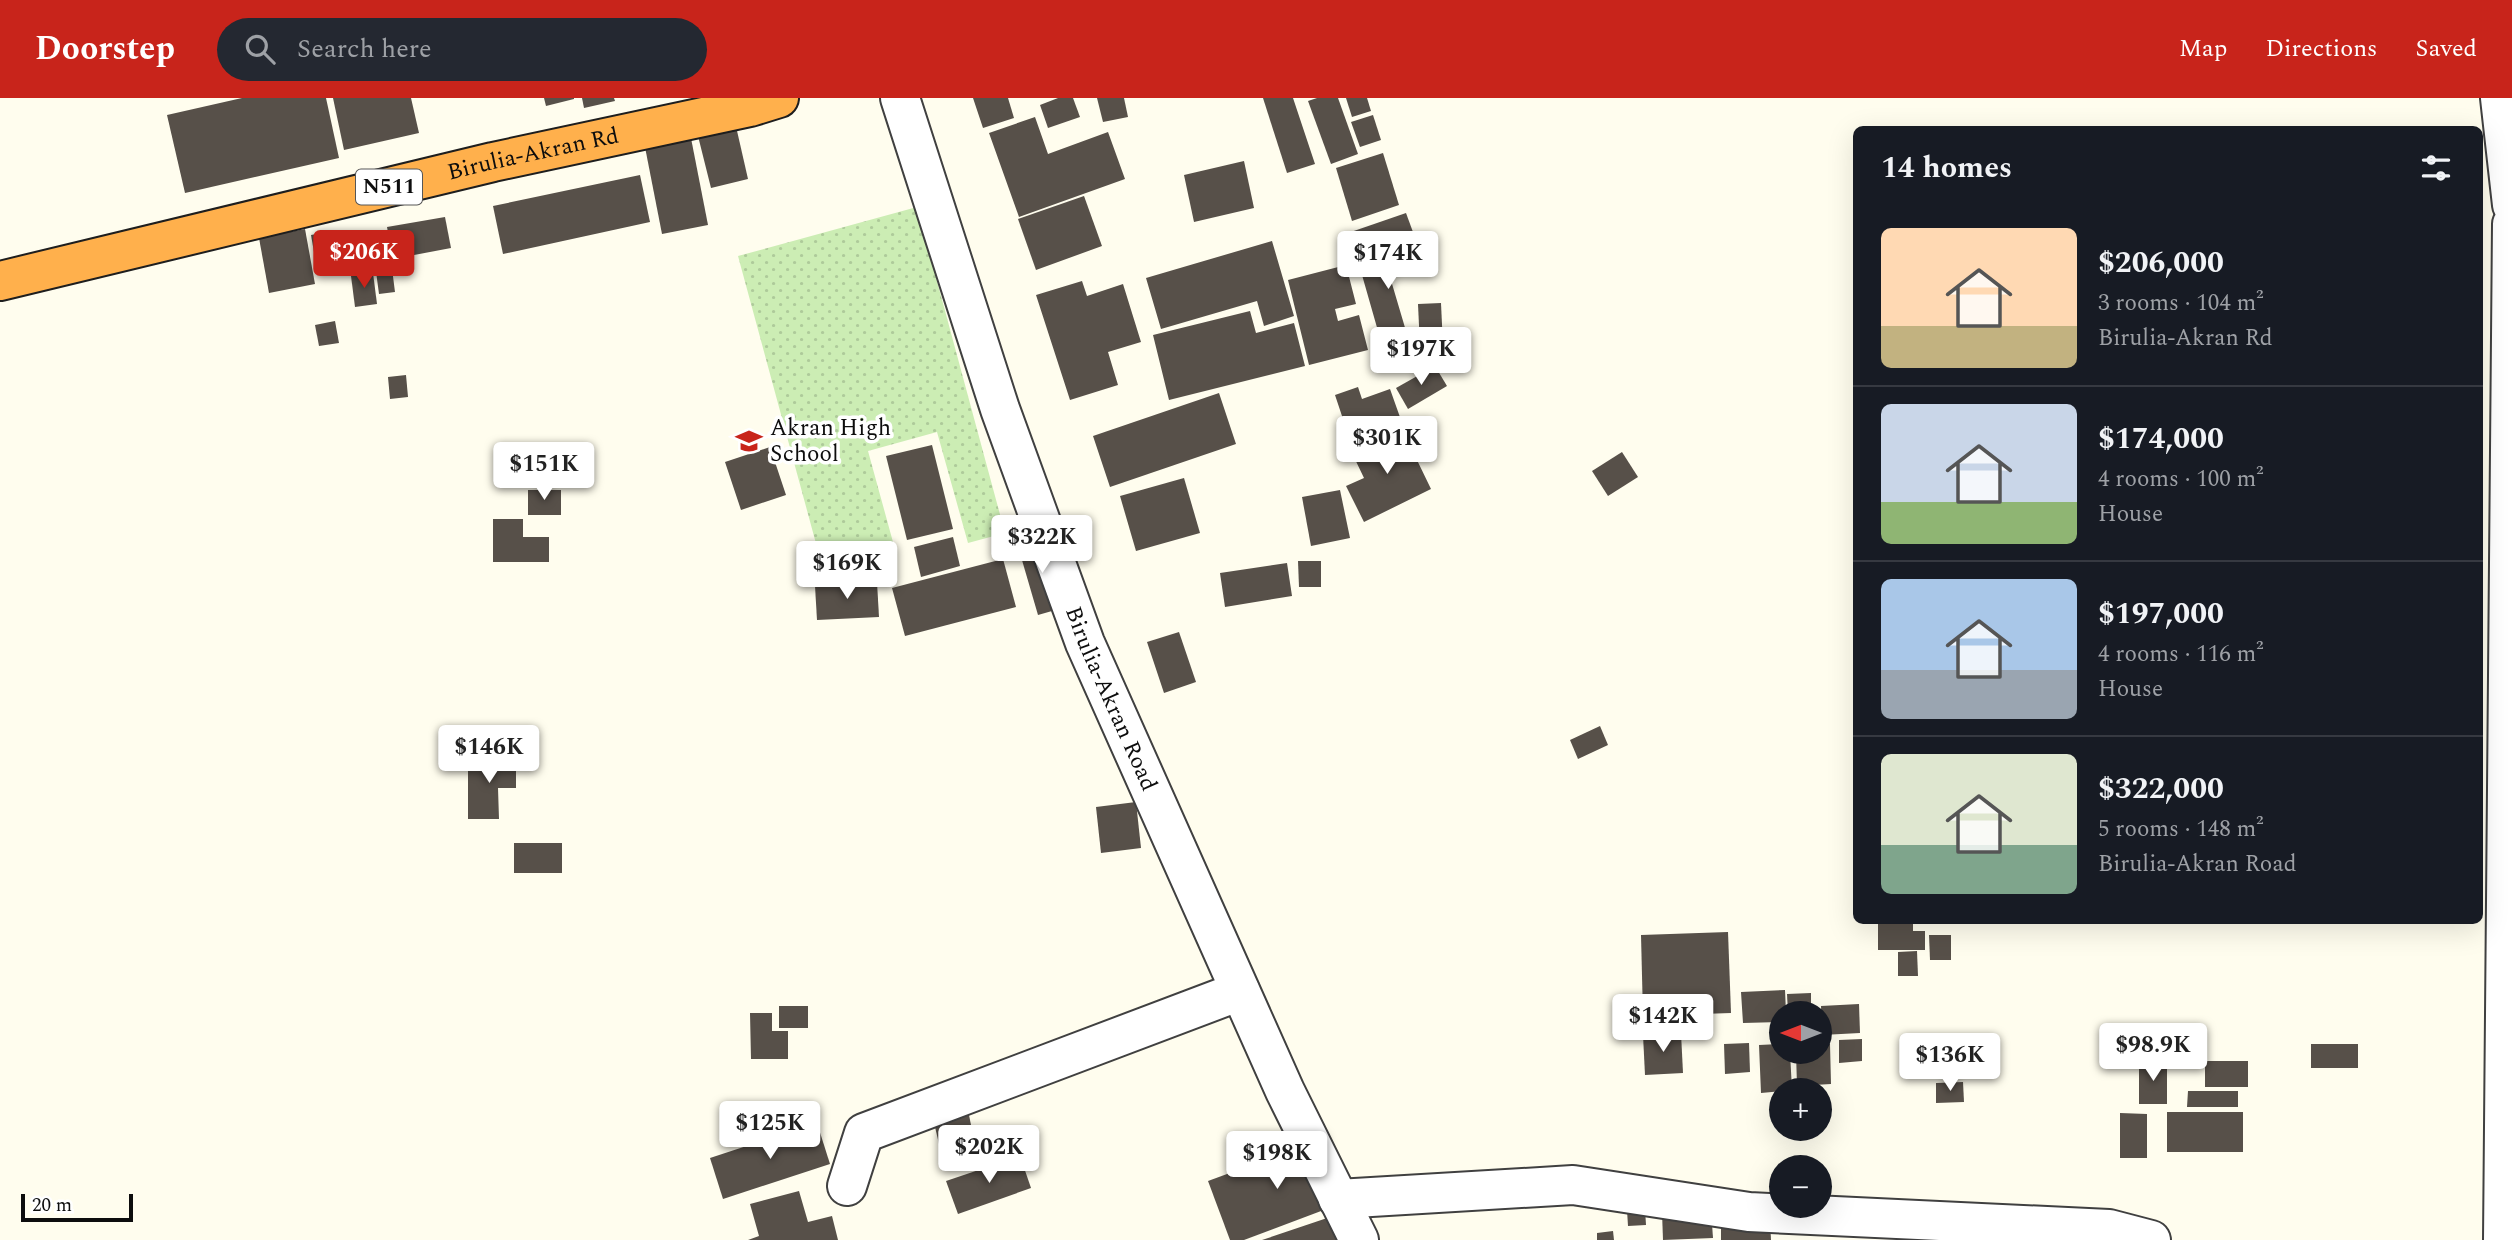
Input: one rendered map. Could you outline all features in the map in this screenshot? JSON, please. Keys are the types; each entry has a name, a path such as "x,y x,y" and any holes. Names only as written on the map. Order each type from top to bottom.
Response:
{"highway":[{"name":"Birulia-Akran Rd","path":"0,281 493,162 750,107 779,98"}],"street":[{"name":"Birulia-Akran Road","path":"900,98 1000,409 1085,643 1240,991 1359,1240"},
{"path":"2500,98 2512,205"},
{"path":"2503,1240 2512,225"},
{"path":"848,1186 864,1133 1240,991"},
{"path":"1338,1199 1573,1185 1749,1212 2109,1229 2151,1240"}],"green space":[{"path":"917,207 1005,533 968,543 937,432 868,451 896,553 824,573 738,256"}],"building":[{"path":"242,98 326,98 339,158 185,193 167,115"},
{"path":"333,98 411,98 419,133 344,150"},
{"path":"544,98 574,98 574,99 546,106"},
{"path":"582,98 614,98 615,101 584,108"},
{"path":"973,98 1008,98 1014,118 983,128"},
{"path":"1058,98 1073,98 1080,117 1048,128 1040,105"},
{"path":"1097,98 1124,98 1128,117 1103,122"},
{"path":"1263,98 1293,98 1315,164 1287,173"},
{"path":"1338,98 1358,154 1331,164 1308,101"},
{"path":"1346,98 1367,98 1371,111 1352,117"},
{"path":"1373,115 1381,140 1360,147 1351,122"},
{"path":"1035,117 1048,154 1108,132 1125,179 1019,217 989,133"},
{"path":"735,122 748,179 711,188 697,132"},
{"path":"690,133 708,225 662,234 644,142"},
{"path":"1383,153 1399,205 1352,221 1336,168"},
{"path":"1244,161 1254,208 1194,222 1184,175"},
{"path":"640,175 650,222 503,254 493,206"},
{"path":"1084,196 1102,246 1036,270 1018,219"},
{"path":"1406,213 1417,243 1358,264 1348,233"},
{"path":"445,217 451,248 393,259 387,227"},
{"path":"305,229 315,284 269,293 259,238"},
{"path":"338,230 341,247 314,252 311,235"},
{"path":"388,237 395,292 379,294 375,264 349,267 345,242"},
{"path":"1272,241 1294,316 1264,326 1257,301 1161,329 1146,278"},
{"path":"1418,251 1423,267 1390,277 1406,331 1380,338 1360,268"},
{"path":"1346,265 1356,304 1335,309 1338,321 1359,315 1368,350 1309,365 1288,280"},
{"path":"373,273 377,304 355,307 351,276"},
{"path":"1082,281 1087,296 1123,284 1141,342 1108,352 1118,385 1070,400 1036,295"},
{"path":"1441,303 1443,346 1420,347 1418,304"},
{"path":"1250,311 1256,333 1294,323 1305,366 1169,400 1153,335"},
{"path":"335,321 339,343 319,346 315,325"},
{"path":"1435,366 1447,386 1408,409 1396,388"},
{"path":"406,375 408,397 390,399 388,377"},
{"path":"1358,387 1362,399 1390,389 1401,420 1349,437 1335,395"},
{"path":"1219,393 1236,444 1110,487 1093,436"},
{"path":"1402,429 1431,489 1364,522 1346,486 1364,478 1352,453"},
{"path":"932,445 953,529 907,540 886,456"},
{"path":"770,447 786,495 741,510 725,462"},
{"path":"1622,452 1638,477 1608,496 1592,471"},
{"path":"1184,478 1200,533 1136,551 1120,496"},
{"path":"528,490 561,490 561,515 528,515"},
{"path":"1340,490 1350,538 1311,546 1302,497"},
{"path":"493,519 523,519 523,537 549,537 549,562 493,562"},
{"path":"1045,535 1066,607 1038,615 1017,543"},
{"path":"953,537 960,566 921,577 914,547"},
{"path":"1003,559 1016,607 905,636 892,588"},
{"path":"1298,561 1321,561 1321,587 1299,587"},
{"path":"1287,563 1292,596 1225,607 1220,573"},
{"path":"877,582 879,617 817,620 815,586"},
{"path":"1179,632 1196,682 1164,693 1147,642"},
{"path":"1600,726 1608,745 1578,759 1570,740"},
{"path":"468,758 516,758 516,788 498,788 499,819 468,819"},
{"path":"1136,802 1141,848 1101,853 1096,807"},
{"path":"514,843 562,843 562,873 514,873"},
{"path":"1878,924 1913,924 1913,931 1925,931 1925,950 1878,950"},
{"path":"1728,932 1731,1013 1643,1016 1641,935"},
{"path":"1929,935 1951,935 1951,960 1930,960"},
{"path":"1917,951 1918,976 1898,976 1898,952"},
{"path":"1785,990 1785,1001 1769,1001 1769,1022 1743,1023 1741,992"},
{"path":"1811,993 1811,1001 1787,1001 1787,994"},
{"path":"1859,1004 1860,1033 1832,1034 1832,1005"},
{"path":"779,1006 808,1006 808,1028 779,1028"},
{"path":"750,1013 772,1013 772,1031 788,1031 788,1059 751,1059"},
{"path":"1681,1033 1683,1073 1645,1075 1643,1035"},
{"path":"1862,1039 1862,1061 1839,1063 1839,1040"},
{"path":"1749,1043 1750,1072 1725,1074 1724,1044"},
{"path":"2311,1044 2358,1044 2358,1068 2311,1068"},
{"path":"1759,1045 1769,1045 1769,1064 1791,1064 1791,1078 1769,1078 1769,1092 1761,1093"},
{"path":"2205,1061 2248,1061 2248,1087 2205,1087"},
{"path":"2139,1062 2167,1062 2167,1104 2139,1104"},
{"path":"1796,1064 1830,1064 1831,1078 1797,1078"},
{"path":"1963,1082 1964,1102 1936,1103 1936,1083"},
{"path":"2188,1091 2238,1091 2238,1107 2187,1107"},
{"path":"967,1105 973,1135 939,1144 932,1114"},
{"path":"2167,1112 2243,1112 2243,1152 2167,1152"},
{"path":"2120,1113 2147,1114 2147,1158 2120,1158"},
{"path":"817,1123 830,1164 723,1199 710,1158"},
{"path":"1322,1139 1345,1202 1244,1240 1230,1240 1208,1181"},
{"path":"1020,1156 1031,1188 958,1214 946,1181"},
{"path":"799,1191 808,1222 832,1216 838,1240 748,1240 759,1236 750,1204"},
{"path":"1645,1209 1646,1225 1628,1226 1627,1210"},
{"path":"1711,1210 1713,1238 1663,1240 1662,1212"},
{"path":"1345,1212 1354,1240 1262,1240"},
{"path":"1770,1220 1771,1240 1721,1240 1721,1222"},
{"path":"1613,1231 1614,1240 1597,1240 1597,1233"}],"place":[{"name":"Akran High School","path":"749,441"}]}
